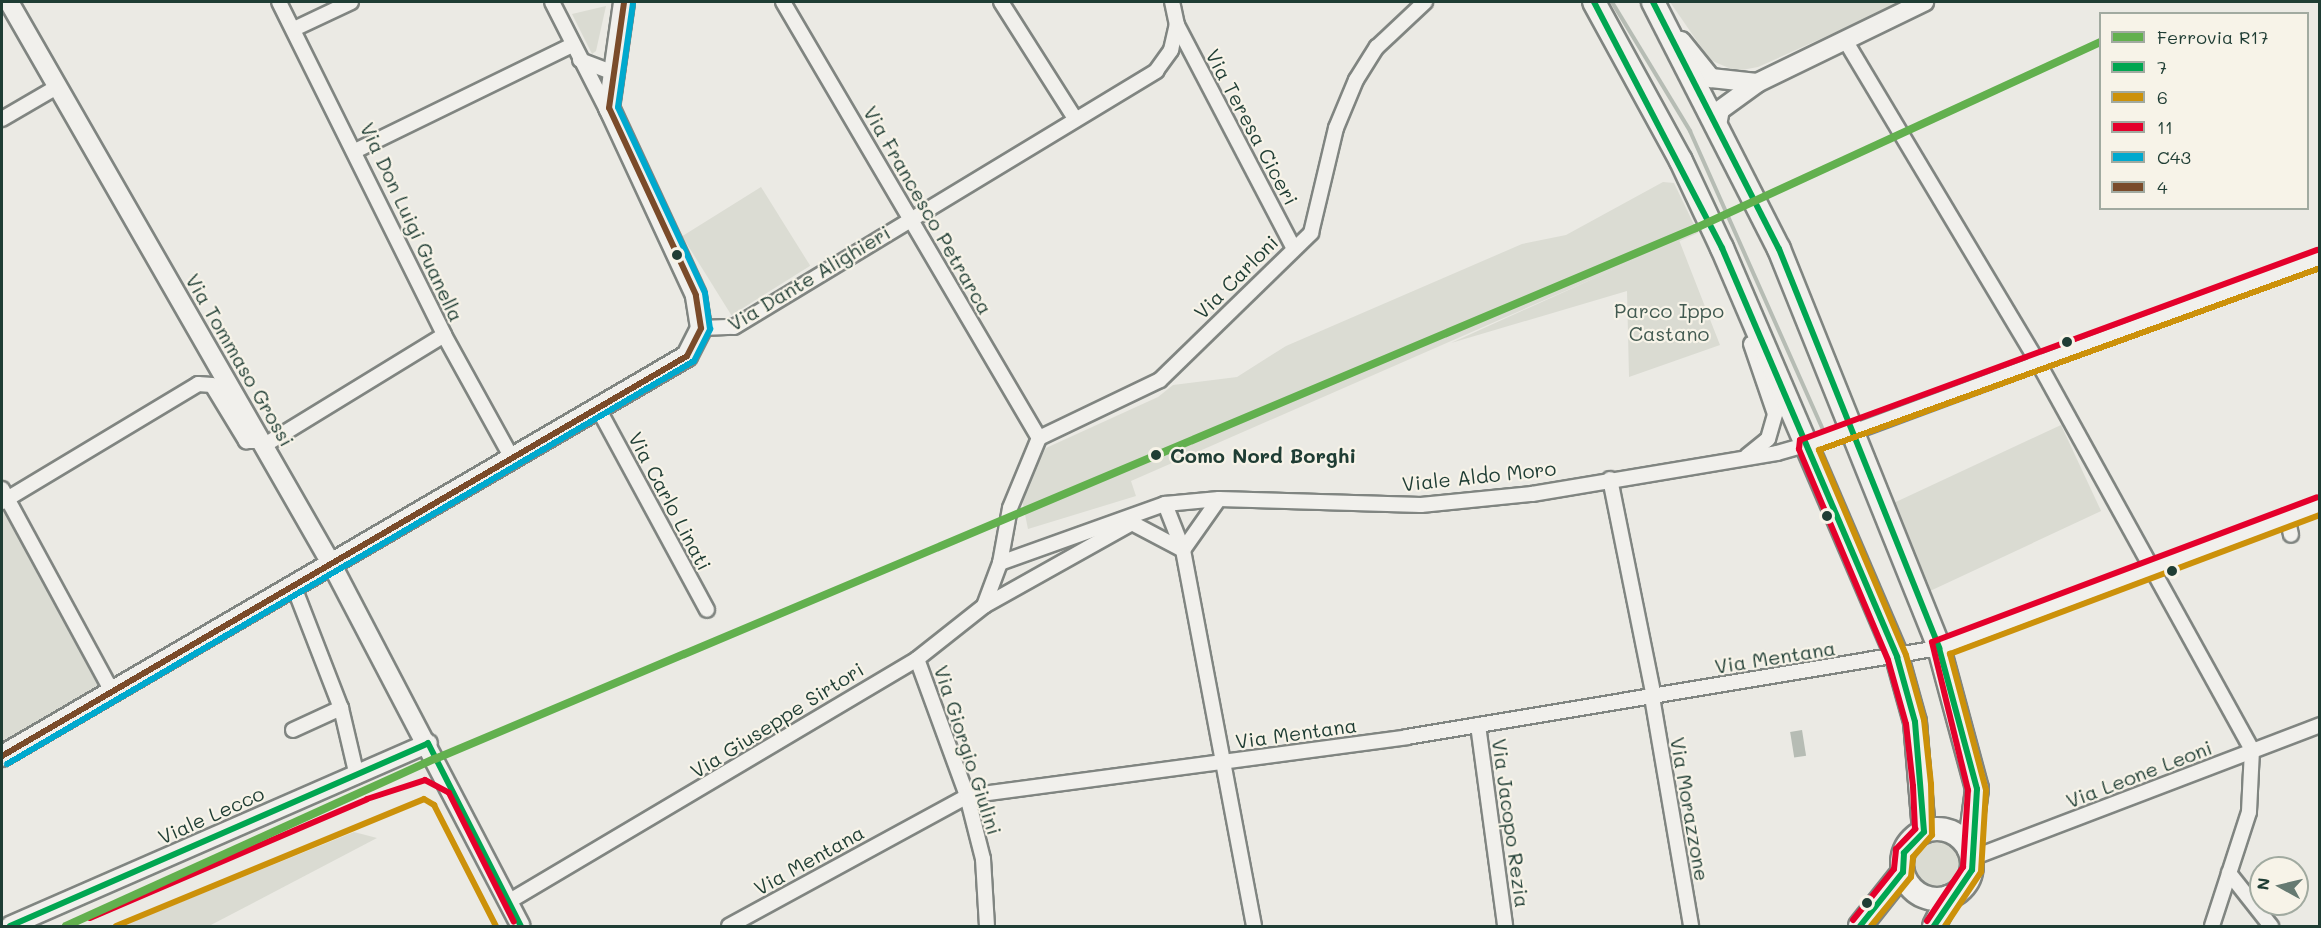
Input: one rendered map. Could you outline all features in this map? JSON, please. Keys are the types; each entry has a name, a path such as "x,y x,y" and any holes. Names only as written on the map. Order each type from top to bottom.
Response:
{"main road":[{"path":"624,2 614,73 611,118 696,295 700,328"},
{"path":"1594,2 1681,161 1812,444 1897,657 1915,722 1924,832 1904,853 1903,872 1860,927"},
{"path":"1654,2 1779,249 1848,434 1939,648 1977,789 1968,881 1949,897 1934,927"},
{"name":"Via Dante Alighieri","path":"2,756 599,410 687,356 700,328"},
{"path":"1924,832 1955,834 1970,854"},
{"path":"1903,872 1916,892 1949,897"}],"street":[{"name":"Via Tommaso Grossi","path":"9,2 55,88 332,565 428,742 521,927"},
{"name":"Via Don Luigi Guanella","path":"279,2 357,150 444,335 513,458"},
{"path":"294,29 351,2"},
{"path":"552,2 611,118"},
{"name":"Via Francesco Petrarca","path":"783,2 1039,438"},
{"path":"1002,2 1074,117"},
{"name":"Via Dante Alighieri","path":"700,328 734,327 1074,117 1156,70 1171,50 1177,25 1172,2"},
{"name":"Via Carloni","path":"1039,438 1160,380 1316,224 1336,128 1356,80 1377,47 1425,2"},
{"path":"1654,2 1711,78 1757,83"},
{"path":"1718,125 1720,110 1757,83 1924,2"},
{"name":"Via Teresa Ciceri","path":"1177,25 1293,246"},
{"path":"1845,40 2039,363 2149,570 2253,750 2249,812 2212,927"},
{"path":"357,150 572,45"},
{"path":"579,59 614,73"},
{"path":"2,119 55,88"},
{"name":"Viale Aldo Moro","path":"1000,563 1165,504 1219,499 1421,505 1532,494 1611,479 1740,460 1812,444 1848,434 2319,258"},
{"name":"Viale Aldo Moro","path":"1738,285 1736,305 1775,414 1768,439 1740,460"},
{"path":"112,692 3,496 198,384 212,385 246,441 261,443 444,335"},
{"name":"Via Carlo Linati","path":"599,410 707,610"},
{"path":"984,606 1000,563 1006,521 1039,438"},
{"name":"Via Morazzone","path":"1611,479 1653,697 1691,927"},
{"path":"1183,550 1219,499"},
{"path":"1165,504 1183,550 1254,927"},
{"name":"Via Mentana","path":"729,927 967,796 1478,725 1897,657 1939,648 2319,505"},
{"path":"2287,516 2291,535"},
{"name":"Via Giuseppe Sirtori","path":"508,902 917,659 984,606 1132,523 1183,550"},
{"path":"294,587 341,708 357,776"},
{"name":"Via Giorgio Giulini","path":"917,659 967,796 983,860 987,927"},
{"path":"293,730 341,708"},
{"name":"Via Jacopo Rezia","path":"1478,725 1505,927"},
{"name":"Via Leone Leoni","path":"1970,854 2319,725"},
{"name":"Viale Lecco","path":"11,926 357,776 428,742"},
{"path":"2229,873 2271,927"},
{"path":"2,915 11,926"}],"shaded area":[{"path":"1670,2 1903,2 1758,67 1736,71 1710,60"},
{"path":"1663,182 1674,183 1698,233 1131,481 1136,496 1028,529 1021,495 1046,448 1158,397 1173,385 1237,377 1286,346 1522,244 1566,235"},
{"path":"761,187 810,266 731,315 682,236"},
{"path":"4,512 105,688 2,749 2,513"},
{"path":"1802,730 1806,756 1794,758 1790,732"}],"green space":[{"path":"606,6 596,51 592,54 572,14"},
{"name":"Parco Ippo Castano","path":"1679,240 1720,345 1629,377 1627,291 1451,343"},
{"path":"2061,425 2101,511 1929,591 1889,505"},
{"path":"354,832 377,838 209,926 122,926"},
{"path":"1931,837 1941,837 1955,844 1962,863 1955,882 1941,889 1931,889 1921,885 1914,878 1910,868 1910,858 1914,848 1921,841"}],"waterway":[{"path":"1612,2 1690,131 1823,430"}],"rail line":[{"name":"R17","path":"66,926 435,759 1696,228 2099,42"}],"transit line":[{"name":"4","path":"2,756 687,356 701,328 696,295 609,108 624,2"},
{"name":"7","path":"1594,2 1722,248 1897,657 1915,722 1924,832 1904,853 1903,872 1860,926"},
{"name":"7","path":"1653,2 1779,249 1939,648 1977,789 1972,870 1934,926"},
{"name":"C43","path":"7,764 694,361 710,329 705,293 618,107 633,3"},
{"name":"11","path":"1853,920 1894,869 1896,849 1915,829 1913,786 1906,724 1888,660 1799,449 1800,440 2317,250"},
{"name":"6","path":"1871,926 1911,877 1913,857 1932,835 1931,784 1924,720 1906,655 1819,450 2320,268"},
{"name":"11","path":"1927,921 1963,867 1968,790 1932,642 2317,497"},
{"name":"6","path":"1945,926 1981,872 1986,790 1950,654 2320,515"},
{"name":"7","path":"10,926 428,743 521,926"},
{"name":"11","path":"90,918 367,799 425,780 449,793 514,922"},
{"name":"6","path":"116,926 424,799 434,805 496,926"}],"place":[{"name":"Como Nord Borghi","path":"1156,455"}]}
